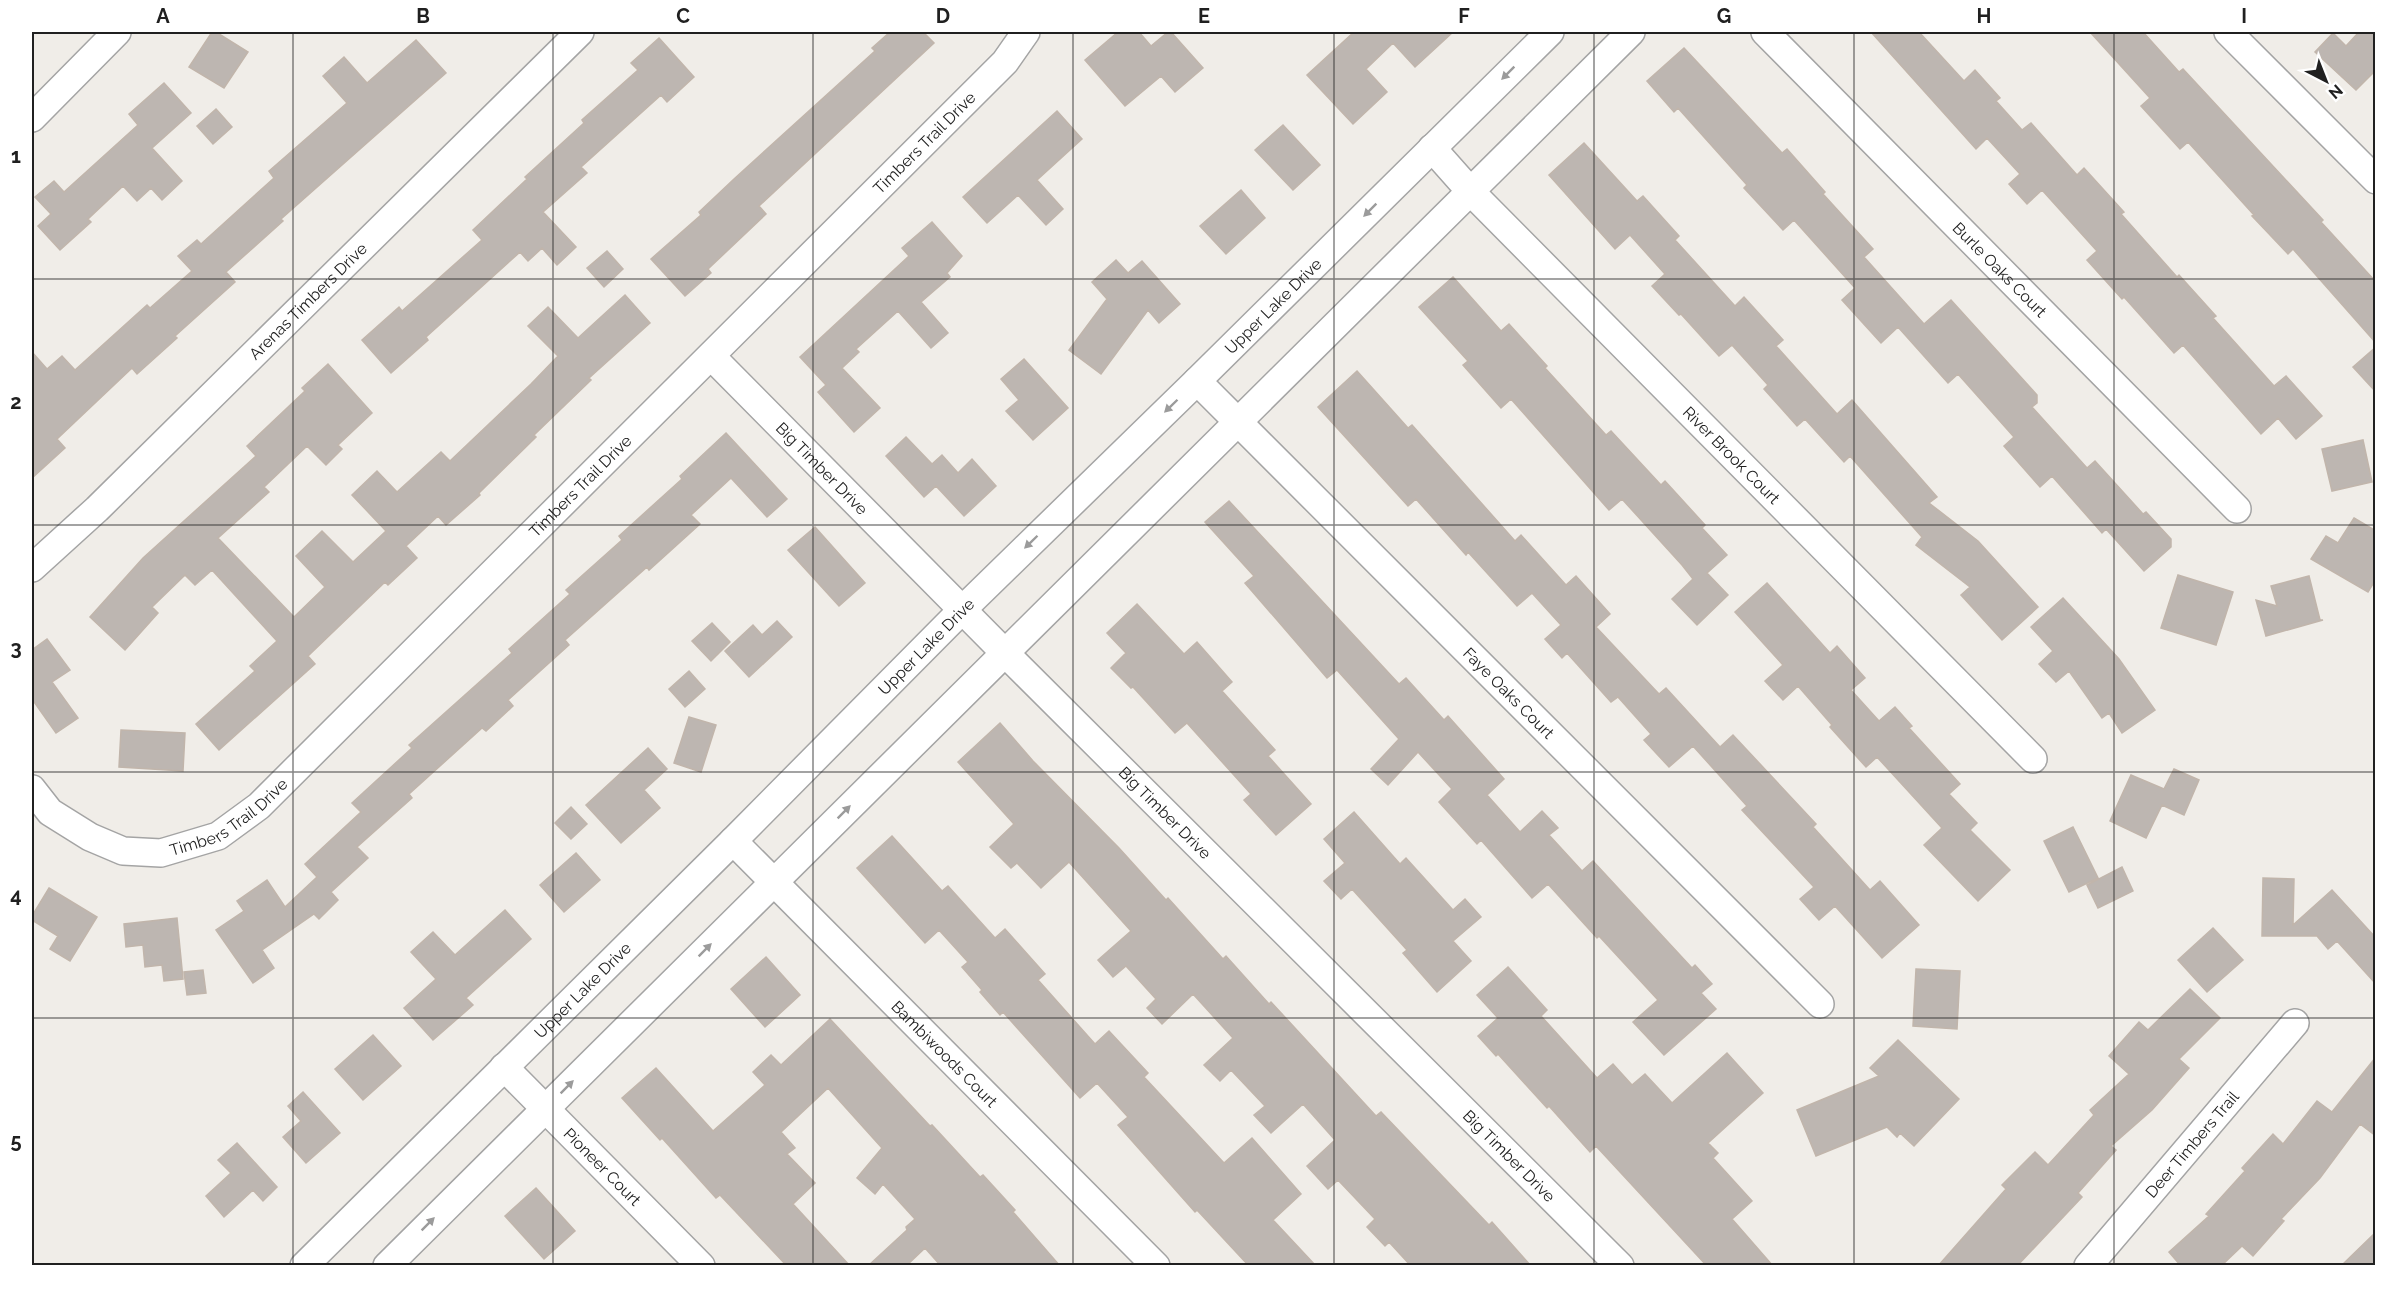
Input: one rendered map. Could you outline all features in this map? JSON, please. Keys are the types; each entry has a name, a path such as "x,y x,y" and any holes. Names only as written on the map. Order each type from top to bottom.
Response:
{"street":[{"path":"32,118 117,32"},
{"name":"Arenas Timbers Drive","path":"32,568 97,509 580,32"},
{"name":"Timbers Trail Drive","path":"32,789 50,812 90,837 123,852 161,853 218,836 259,806 1005,62 1026,32"},
{"name":"Upper Lake Drive","path":"304,1266 733,841 963,609 1550,32"},
{"path":"387,1266 1237,420 1472,192 1631,32"},
{"name":"Burle Oaks Court","path":"1765,32 2237,509"},
{"path":"2246,37 2376,180"},
{"name":"River Brook Court","path":"1432,148 1472,192 2033,759"},
{"name":"Big Timber Drive","path":"711,356 1005,653 1620,1266"},
{"name":"Faye Oaks Court","path":"1197,381 1820,1004"},
{"name":"Bambiwoods Court","path":"733,841 1156,1266"},
{"name":"Deer Timbers Trail","path":"2088,1266 2295,1023"},
{"name":"Pioneer Court","path":"504,1067 701,1266"}],"building":[{"path":"212,32 216,32 248,52 224,88 189,67"},
{"path":"890,32 923,32 934,43 759,206 766,214 708,269 711,273 685,296 651,259 701,215 699,212 734,179 875,51 872,48"},
{"path":"1118,32 1139,32 1151,46 1171,32 1203,68 1175,92 1161,76 1125,106 1085,60"},
{"path":"1354,32 1453,32 1415,67 1393,43 1366,69 1387,92 1353,124 1307,75"},
{"path":"1871,32 1919,32 1964,81 1975,70 2000,98 1996,101 2022,130 2031,123 2077,175 2084,168 2124,212 2121,214 2177,277 2179,275 2216,316 2213,318 2274,386 2286,376 2322,416 2296,439 2278,418 2261,434 2183,345 2174,353 2124,297 2122,299 2087,260 2097,251 2042,190 2027,204 2009,184 2020,174 1987,138 1976,149"},
{"path":"2090,32 2143,32 2179,72 2183,69 2323,220 2321,222 2376,282 2376,343 2293,249 2288,254 2252,216 2254,215 2188,142 2180,149 2141,106 2150,98"},
{"path":"2359,32 2376,32 2376,70 2356,90 2315,52 2333,33 2346,46"},
{"path":"659,38 694,77 667,102 661,95 581,167 587,173 543,212 576,247 557,265 542,248 528,261 520,252 426,337 428,340 391,373 362,340 399,307 402,311 482,240 473,230 527,179 525,177 584,123 582,120 638,70 631,63"},
{"path":"416,40 446,73 281,219 283,221 226,272 235,282 137,374 132,368 57,439 65,448 32,478 32,352 47,369 62,356 75,370 147,305 150,308 192,271 178,256 197,240 201,244 274,178 269,171 347,103 323,76 344,57 367,83"},
{"path":"1684,48 1782,153 1787,149 1825,192 1823,194 1873,249 1864,257 1924,324 1951,300 2037,395 2037,403 2032,407 2087,468 2095,461 2143,514 2146,512 2171,539 2171,547 2144,571 2106,529 2102,533 2052,476 2040,487 2004,446 2014,437 1958,374 1948,383 1898,327 1881,343 1842,300 1855,288 1794,220 1783,230 1744,188 1747,185 1678,108 1674,112 1647,81"},
{"path":"164,83 191,113 152,148 182,181 162,200 151,188 137,201 123,186 88,219 91,222 60,250 38,226 51,214 35,197 54,181 64,192 138,125 129,114"},
{"path":"216,109 232,127 213,144 197,126"},
{"path":"1057,111 1082,139 1037,180 1063,209 1046,225 1018,195 987,223 963,197"},
{"path":"1283,125 1320,165 1293,190 1255,150"},
{"path":"1584,143 1637,201 1643,196 1679,236 1675,240 1735,306 1744,297 1783,340 1776,346 1837,414 1852,400 1937,497 1929,503 1978,541 2038,607 2002,640 1961,595 1970,587 1916,545 1922,537 1850,456 1844,462 1805,419 1797,426 1764,389 1768,385 1732,345 1719,356 1652,286 1665,274 1630,235 1615,249 1549,175"},
{"path":"1241,190 1265,218 1226,254 1200,226"},
{"path":"932,222 962,256 947,273 950,277 921,302 948,333 931,348 898,311 856,349 859,352 842,368 880,408 854,432 818,392 826,385 800,357 909,256 902,248"},
{"path":"607,251 623,269 604,287 587,268"},
{"path":"1116,260 1128,273 1142,261 1180,304 1159,323 1148,310 1101,374 1069,350 1107,299 1092,282"},
{"path":"1453,277 1501,331 1509,324 1547,366 1545,368 1606,435 1611,431 1661,485 1665,481 1705,525 1702,528 1727,555 1707,573 1728,595 1697,625 1672,599 1693,579 1682,565 1622,499 1609,510 1511,399 1501,408 1463,365 1468,361 1419,307"},
{"path":"625,295 650,323 589,378 591,380 534,435 536,437 479,493 480,495 446,525 438,516 406,546 417,558 388,585 385,582 308,656 315,664 219,750 196,724 255,671 250,666 277,641 212,570 195,585 185,575 152,607 158,613 125,650 90,617 143,558 256,456 247,446 305,391 302,388 328,364 372,413 338,445 342,449 326,465 307,446 264,487 269,492 218,538 294,617 325,587 296,556 322,531 353,562 386,531 352,495 377,471 397,492 441,452 450,461 531,384 558,356 528,326 548,307 578,338"},
{"path":"2376,347 2376,392 2353,367"},
{"path":"1024,359 1068,408 1033,440 1006,411 1019,400 1001,379"},
{"path":"1357,371 1408,428 1412,425 1515,541 1521,535 1566,585 1576,576 1610,614 1596,627 1659,694 1666,688 1720,747 1733,735 1816,824 1813,827 1870,890 1880,881 1919,925 1882,958 1835,906 1819,920 1800,899 1814,887 1742,810 1747,806 1693,746 1669,767 1644,740 1651,734 1618,697 1611,702 1567,653 1562,658 1545,639 1561,625 1532,593 1517,606 1468,552 1466,555 1416,499 1408,506 1318,407"},
{"path":"726,433 787,499 767,517 731,478 691,515 700,524 649,570 647,567 565,640 569,645 508,700 513,706 486,731 482,728 409,794 412,798 357,847 368,858 331,892 338,900 319,919 314,914 262,950 274,968 253,983 216,930 244,911 237,901 267,880 285,907 317,877 305,864 361,812 352,803 412,748 409,745 512,653 509,649 570,594 566,590 622,540 619,536 682,479 680,476"},
{"path":"906,437 932,464 942,455 958,473 972,459 996,486 964,516 936,486 924,497 886,456"},
{"path":"2363,440 2372,482 2332,491 2322,449"},
{"path":"1229,501 1399,684 1406,678 1444,720 1448,716 1504,779 1487,795 1520,832 1542,811 1558,828 1549,835 1582,871 1593,861 1692,968 1695,965 1712,984 1701,993 1716,1009 1664,1055 1633,1022 1658,1000 1548,884 1532,898 1481,840 1477,844 1439,802 1452,789 1418,752 1388,785 1371,769 1399,739 1337,670 1327,678 1245,583 1254,576 1205,522"},
{"path":"2354,518 2376,531 2376,579 2368,592 2311,559 2326,536 2338,543"},
{"path":"815,527 865,583 839,606 788,550"},
{"path":"2178,575 2233,592 2216,645 2161,628"},
{"path":"2309,576 2320,620 2323,620 2266,636 2256,600 2277,606 2271,586"},
{"path":"1767,583 1830,653 1837,646 1865,678 1851,690 1879,721 1895,707 1912,726 1909,728 1960,784 1949,794 1977,823 1970,830 2010,870 1978,901 1924,845 1942,828 1877,757 1866,767 1830,727 1832,725 1798,686 1783,700 1765,681 1783,665 1735,612"},
{"path":"2063,598 2119,659 2155,710 2122,733 2109,713 2102,718 2069,671 2056,682 2039,664 2053,651 2031,627"},
{"path":"1137,604 1184,654 1197,642 1232,682 1222,691 1275,750 1268,756 1311,804 1276,835 1244,800 1251,794 1187,723 1175,733 1133,687 1131,688 1111,668 1126,653 1107,633"},
{"path":"777,621 792,637 749,677 725,651 753,625 762,635"},
{"path":"712,623 730,642 711,661 692,641"},
{"path":"47,639 70,670 52,682 78,718 56,733 32,699 32,650"},
{"path":"689,671 705,689 685,707 669,689"},
{"path":"689,717 716,725 701,772 674,763"},
{"path":"1000,723 1033,761 1119,848 1166,900 1168,898 1223,959 1226,956 1269,1004 1271,1002 1376,1116 1381,1112 1489,1225 1492,1222 1531,1266 1411,1266 1389,1242 1385,1246 1367,1227 1375,1219 1338,1180 1328,1189 1307,1166 1335,1140 1303,1104 1271,1133 1254,1115 1265,1106 1231,1070 1220,1081 1204,1065 1233,1038 1193,994 1162,1024 1147,1008 1156,999 1126,966 1113,977 1098,960 1131,931 1069,862 1041,888 1017,863 1011,868 990,847 1014,824 958,762"},
{"path":"121,730 185,733 183,771 119,767"},
{"path":"648,748 667,769 644,790 660,808 621,843 586,805"},
{"path":"2174,769 2199,780 2184,815 2162,805 2146,838 2110,821 2131,775 2164,789"},
{"path":"571,807 587,824 571,839 555,823"},
{"path":"1354,812 1400,864 1406,858 1453,910 1465,899 1481,917 1453,941 1471,961 1437,992 1403,953 1407,950 1352,889 1341,899 1324,881 1345,863 1324,839"},
{"path":"2073,827 2098,878 2069,892 2044,841"},
{"path":"892,836 942,891 948,886 995,938 1005,929 1045,974 1038,980 1095,1044 1109,1031 1148,1073 1144,1077 1224,1163 1252,1138 1301,1194 1273,1220 1316,1266 1249,1266 1197,1210 1195,1212 1118,1125 1128,1117 1097,1083 1080,1098 1003,1012 1000,1015 980,992 982,990 962,967 968,962 939,930 925,943 857,868"},
{"path":"576,853 600,880 564,912 540,885"},
{"path":"2122,867 2133,891 2098,908 2087,885"},
{"path":"2263,878 2294,879 2293,925 2332,890 2376,938 2376,984 2337,941 2328,949 2317,936 2262,936"},
{"path":"49,888 97,917 70,961 50,949 58,936 32,920 32,916"},
{"path":"505,910 531,939 466,998 473,1005 433,1040 404,1008 436,979 411,952 433,932 455,955"},
{"path":"177,918 183,979 164,981 162,965 145,967 143,945 126,947 124,924"},
{"path":"2213,928 2243,960 2207,992 2178,960"},
{"path":"766,957 800,995 765,1027 731,989"},
{"path":"1508,967 1547,1010 1541,1016 1597,1078 1613,1064 1632,1085 1645,1074 1672,1103 1727,1053 1763,1093 1708,1143 1718,1153 1713,1158 1752,1201 1732,1219 1773,1266 1707,1266 1596,1146 1590,1152 1549,1106 1547,1108 1498,1054 1496,1056 1478,1036 1498,1018 1477,995"},
{"path":"1916,969 1960,971 1957,1029 1913,1026"},
{"path":"203,970 206,993 187,995 184,972"},
{"path":"2190,989 2220,1018 2179,1059 2189,1068 2152,1110 2111,1146 2116,1150 2078,1193 2082,1197 2017,1266 1938,1266 2006,1189 2002,1185 2035,1152 2048,1165 2094,1115 2090,1110 2129,1074 2109,1056 2139,1022 2148,1030"},
{"path":"830,1019 980,1177 983,1175 1015,1210 1013,1212 1060,1266 941,1266 925,1248 906,1266 868,1266 907,1230 906,1227 915,1219 883,1184 875,1194 857,1178 882,1148 828,1088 781,1132 795,1148 787,1154 815,1183 793,1204 850,1266 787,1266 720,1195 716,1198 622,1098 656,1068 713,1131 765,1085 753,1072 771,1055 781,1065"},
{"path":"373,1035 401,1066 363,1100 335,1069"},
{"path":"1898,1040 1959,1099 1914,1146 1900,1133 1897,1137 1887,1127 1816,1156 1797,1110 1879,1076 1870,1068"},
{"path":"2376,1057 2376,1136 2360,1124 2320,1178 2281,1219 2284,1221 2253,1256 2242,1246 2221,1266 2181,1266 2169,1252 2209,1216 2206,1214 2245,1171 2242,1168 2273,1134 2283,1144 2317,1101 2332,1112"},
{"path":"303,1092 340,1133 306,1163 283,1137 301,1121 288,1106"},
{"path":"237,1143 277,1187 263,1201 253,1190 224,1217 206,1196 231,1173 218,1160"},
{"path":"536,1188 575,1231 544,1259 505,1216"},
{"path":"2376,1232 2376,1266 2341,1266"}]}
